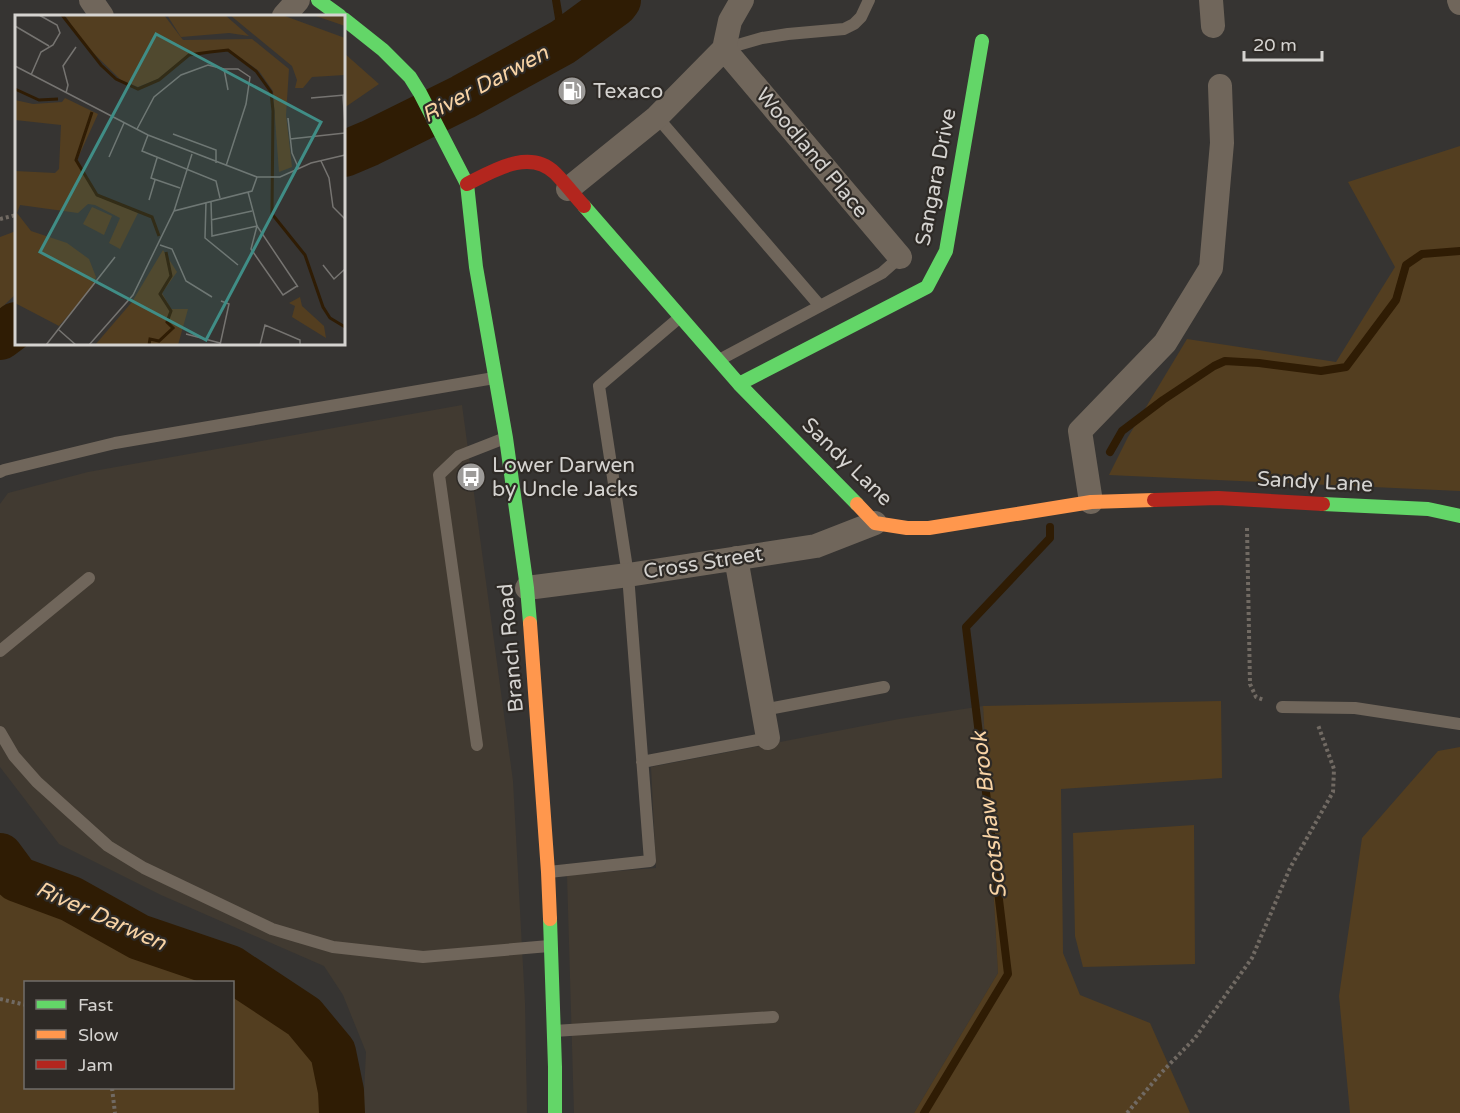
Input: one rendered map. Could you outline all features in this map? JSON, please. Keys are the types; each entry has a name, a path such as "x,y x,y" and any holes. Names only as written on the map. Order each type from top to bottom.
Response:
{"main road":[{"path":"318,0 339,15"},
{"path":"345,21 399,65 420,93 467,184"},
{"name":"Sangara Drive","path":"739,384 927,286 946,251 982,41"},
{"name":"Sandy Lane","path":"467,184 519,162 537,162 554,172 739,384 875,523 907,528 929,528 1091,502 1218,498 1428,509 1460,516"},
{"name":"Branch Road","path":"467,184 476,267 506,438 527,588 548,872 555,1113"}],"street":[{"path":"91,0 101,15"},
{"path":"285,15 298,0"},
{"path":"568,189 657,117 724,49 730,21 742,0"},
{"path":"1211,0 1213,26"},
{"name":"Woodland Place","path":"724,49 900,256"},
{"path":"1091,502 1080,431 1165,343 1211,268 1222,143 1220,86"},
{"name":"Cross Street","path":"527,588 816,546 875,523"},
{"path":"736,558 768,738"}],"lane":[{"path":"724,49 762,38 844,29 861,17 869,0"},
{"path":"657,117 820,306"},
{"path":"718,360 882,273 900,256"},
{"path":"548,872 650,861 627,575 599,386 680,317"},
{"path":"0,472 115,443 495,378"},
{"path":"477,745 439,475 459,456 506,438"},
{"path":"0,651 89,578"},
{"path":"763,710 884,687"},
{"path":"1282,707 1356,708 1460,724"},
{"path":"0,732 14,756 37,782 108,846 144,868 272,929 333,947 423,957 550,946"},
{"path":"642,762 768,738"},
{"path":"553,1031 773,1017"}],"path":[{"path":"0,219 15,215"},
{"path":"1246,499 1251,684 1256,697 1282,707"},
{"path":"1126,1113 1195,1038 1252,958 1290,868 1333,792 1334,769 1311,707"},
{"path":"0,999 24,1005"},
{"path":"112,1089 115,1113"}],"shaded area":[{"path":"345,54 379,84 345,107"},
{"path":"1460,146 1460,491 1109,475 1128,437 1187,339 1336,362 1395,267 1348,182"},
{"path":"15,231 15,295 0,309 0,237"},
{"path":"462,405 513,781 525,1003 527,1113 363,1113 366,1052 343,995 324,966 161,895 59,844 0,767 0,504 8,493 88,472"},
{"path":"1221,701 1222,778 1061,789 1063,953 1080,995 1150,1023 1190,1113 914,1113 998,973 983,706"},
{"path":"983,706 998,973 914,1113 574,1113 567,875 656,868 651,767 899,719"},
{"path":"1460,747 1460,1113 1350,1113 1339,996 1362,838 1438,751"},
{"path":"1194,825 1195,964 1083,967 1075,936 1073,833"},
{"path":"0,870 11,885 231,981 24,981 24,1089 234,1089 234,983 305,1033 325,1062 336,1113 0,1113"}],"waterway":[{"path":"556,0 563,42"},
{"name":"River Darwen","path":"345,154 463,97 563,42 618,0"},
{"name":"Scotshaw Brook","path":"1110,452 1122,431 1163,400 1225,361 1321,371 1346,367 1396,300 1406,265 1422,254 1460,251"},
{"name":"River Darwen","path":"0,337 15,326"},
{"name":"Scotshaw Brook","path":"924,1113 1008,974 966,627 1050,538 1050,527"},
{"name":"River Darwen","path":"0,856 17,879 71,899 139,937 230,968 304,1017 333,1052 341,1091 342,1113"}],"traffic: fast":[{"path":"318,0 339,15"},
{"path":"345,20 383,50 410,77 467,184 476,267 506,438 530,623"},
{"path":"739,384 927,287 946,251 982,41"},
{"path":"584,206 739,384 857,504"},
{"path":"1323,504 1428,509 1460,516"},
{"path":"550,919 555,1113"}],"traffic: slow":[{"path":"857,504 875,523 907,528 929,528 1091,502 1154,500"},
{"path":"530,623 550,919"}],"traffic: jam":[{"path":"467,184 511,164 534,162 555,173 584,206"},
{"path":"1154,500 1218,498 1323,504"}],"place":[{"name":"Texaco","path":"572,91"},
{"name":"Lower Darwen by Uncle Jacks","path":"471,477"}]}
